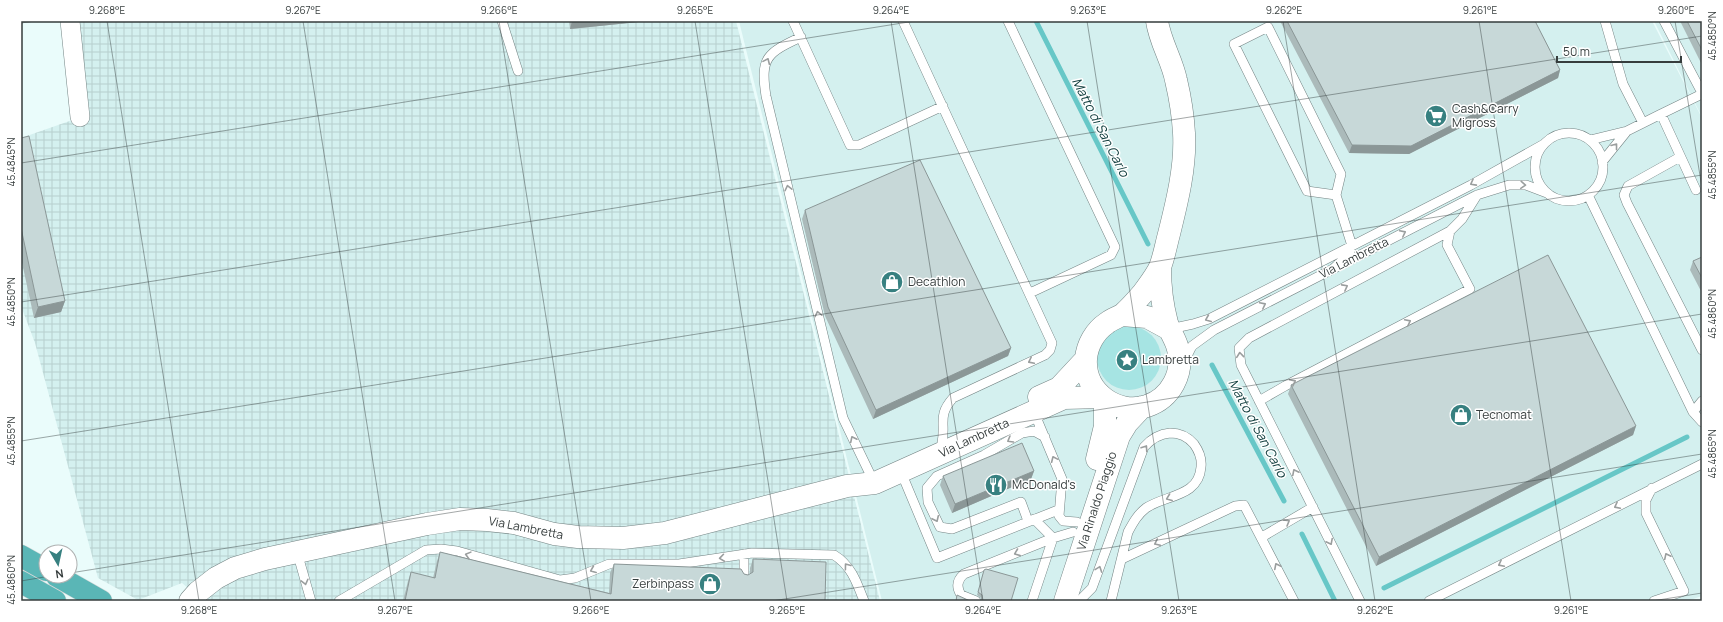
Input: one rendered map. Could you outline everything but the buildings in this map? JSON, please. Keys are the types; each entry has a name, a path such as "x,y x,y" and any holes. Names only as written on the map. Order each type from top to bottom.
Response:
{"highway":[{"path":"21,556 38,566"},
{"path":"21,582 55,601"},
{"path":"71,584 101,601"}],"street":[{"path":"70,21 80,118"},
{"name":"Via Rinaldo Piaggio","path":"1065,601 1119,436 1127,423 1142,408 1153,404 1166,394 1176,380 1179,370 1178,348 1169,329 1160,289 1160,268 1179,187 1183,162 1184,133 1176,78 1155,24"},
{"name":"Via Rinaldo Piaggio","path":"1050,601 1100,452 1105,426 1104,398 1090,380 1086,359 1092,339 1097,331 1105,324 1122,315 1143,293 1160,268"},
{"path":"1122,315 1147,317 1169,329"},
{"name":"Via Lambretta","path":"847,486 870,474 942,443 1059,388 1086,359"},
{"name":"Via Lambretta","path":"190,601 198,592 216,578 235,568 299,557 427,524 460,520 501,521 554,534 583,538 609,539 665,533 847,486 876,483 1032,411 1064,398 1104,398"},
{"path":"1104,398 1122,407 1142,408"}],"lane":[{"path":"502,21 518,72"},
{"path":"793,21 850,145 858,145 943,106"},
{"path":"903,21 1052,339 1051,346 1044,355 953,398 946,406 942,419 944,433 942,443"},
{"path":"1008,21 1115,247 1113,253 1108,257 1030,293"},
{"path":"1605,21 1623,84 1643,123"},
{"path":"1664,21 1702,94 1627,130 1590,140 1598,148 1602,162 1601,179 1596,188 1588,195 1693,412 1702,422"},
{"path":"1333,269 1348,254 1352,246 1336,195 1341,174 1267,24 1234,44 1307,191 1336,195"},
{"path":"800,37 773,52 768,57 764,70 765,92 843,418 870,474"},
{"path":"1661,114 1696,190"},
{"path":"1602,162 1627,130"},
{"name":"Via Lambretta","path":"1169,329 1209,319 1471,185 1544,144 1552,137 1572,133 1590,140"},
{"path":"1544,144 1538,153 1535,169 1540,184 1547,193"},
{"path":"1680,157 1628,186 1624,195 1702,350"},
{"name":"Via Lambretta","path":"1179,370 1192,346 1206,335 1477,195 1515,185 1526,185 1547,193 1556,199 1567,201 1578,200 1588,195"},
{"path":"1360,601 1241,365 1239,348 1249,338 1450,231 1462,219 1477,195"},
{"path":"1259,401 1470,290 1447,245 1450,231"},
{"path":"1693,412 1702,401"},
{"path":"1032,411 1045,437 1063,483 1058,516 1063,521 1075,527"},
{"path":"1045,437 1034,431 1022,433 984,455 937,476 927,488 928,502 940,527 952,529 1021,502 1031,520 1053,538"},
{"path":"1079,601 1092,588 1144,447 1150,440 1161,434 1175,434 1185,437 1196,446 1201,457 1202,467 1198,480 1186,491 1154,504 1140,513 1128,532 1111,601"},
{"path":"1429,601 1702,464"},
{"path":"901,472 937,558 1058,510"},
{"path":"1652,488 1646,500 1646,512 1684,591 1654,601"},
{"path":"1122,559 1235,506 1244,505 1294,601"},
{"path":"1262,537 1313,507"},
{"path":"976,601 964,598 958,591 958,583 961,576 1053,538 1075,527"},
{"path":"1032,601 1053,538"},
{"path":"339,601 426,550 441,549 457,551 560,580 575,578 609,564 680,564 744,554 834,556 844,561 851,570 864,601"},
{"path":"744,554 744,578"},
{"path":"299,557 311,601"}],"shaded area":[{"path":"71,21 736,21 880,601 203,601 182,583 138,600 98,578 35,343 21,306 21,138 81,117"},
{"path":"739,21 1652,21 1702,118 1702,596 1687,601 882,601"},
{"path":"1654,21 1702,21 1702,117"},
{"path":"1123,326 1135,326 1152,335 1159,346 1161,358 1159,370 1152,381 1135,390 1123,390 1111,385 1102,376 1097,364 1097,352 1102,340 1111,331"}],"waterway":[{"name":"Matto di San Carlo","path":"1036,21 1148,244"},
{"name":"Matto di San Carlo","path":"1212,365 1284,501"},
{"path":"1384,588 1687,437"},
{"name":"Matto di San Carlo","path":"1302,534 1335,601"}],"place":[{"name":"Cash&Carry Migross","path":"1436,116"},
{"name":"Decathlon","path":"892,282"},
{"name":"Lambretta","path":"1127,360"},
{"name":"Tecnomat","path":"1461,415"},
{"name":"McDonald's","path":"996,485"},
{"name":"Zerbinpass","path":"710,584"}]}
